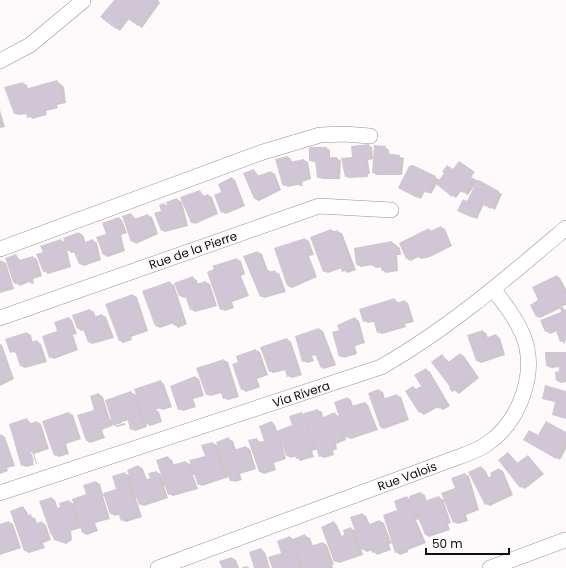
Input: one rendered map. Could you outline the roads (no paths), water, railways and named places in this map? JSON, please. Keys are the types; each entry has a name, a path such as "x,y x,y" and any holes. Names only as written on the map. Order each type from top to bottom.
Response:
{"street":[{"path":"0,61 30,45 83,1"},
{"path":"0,249 263,152 320,135 344,134 370,136"},
{"name":"Rue de la Pierre","path":"0,318 319,206 391,210"},
{"name":"Via Rivera","path":"0,493 381,367 402,355 493,289 566,228"},
{"name":"Rue Valois","path":"158,568 453,459 486,445 508,425 519,406 528,373 527,356 522,334 512,314 493,289"},
{"path":"490,568 565,540"}]}
